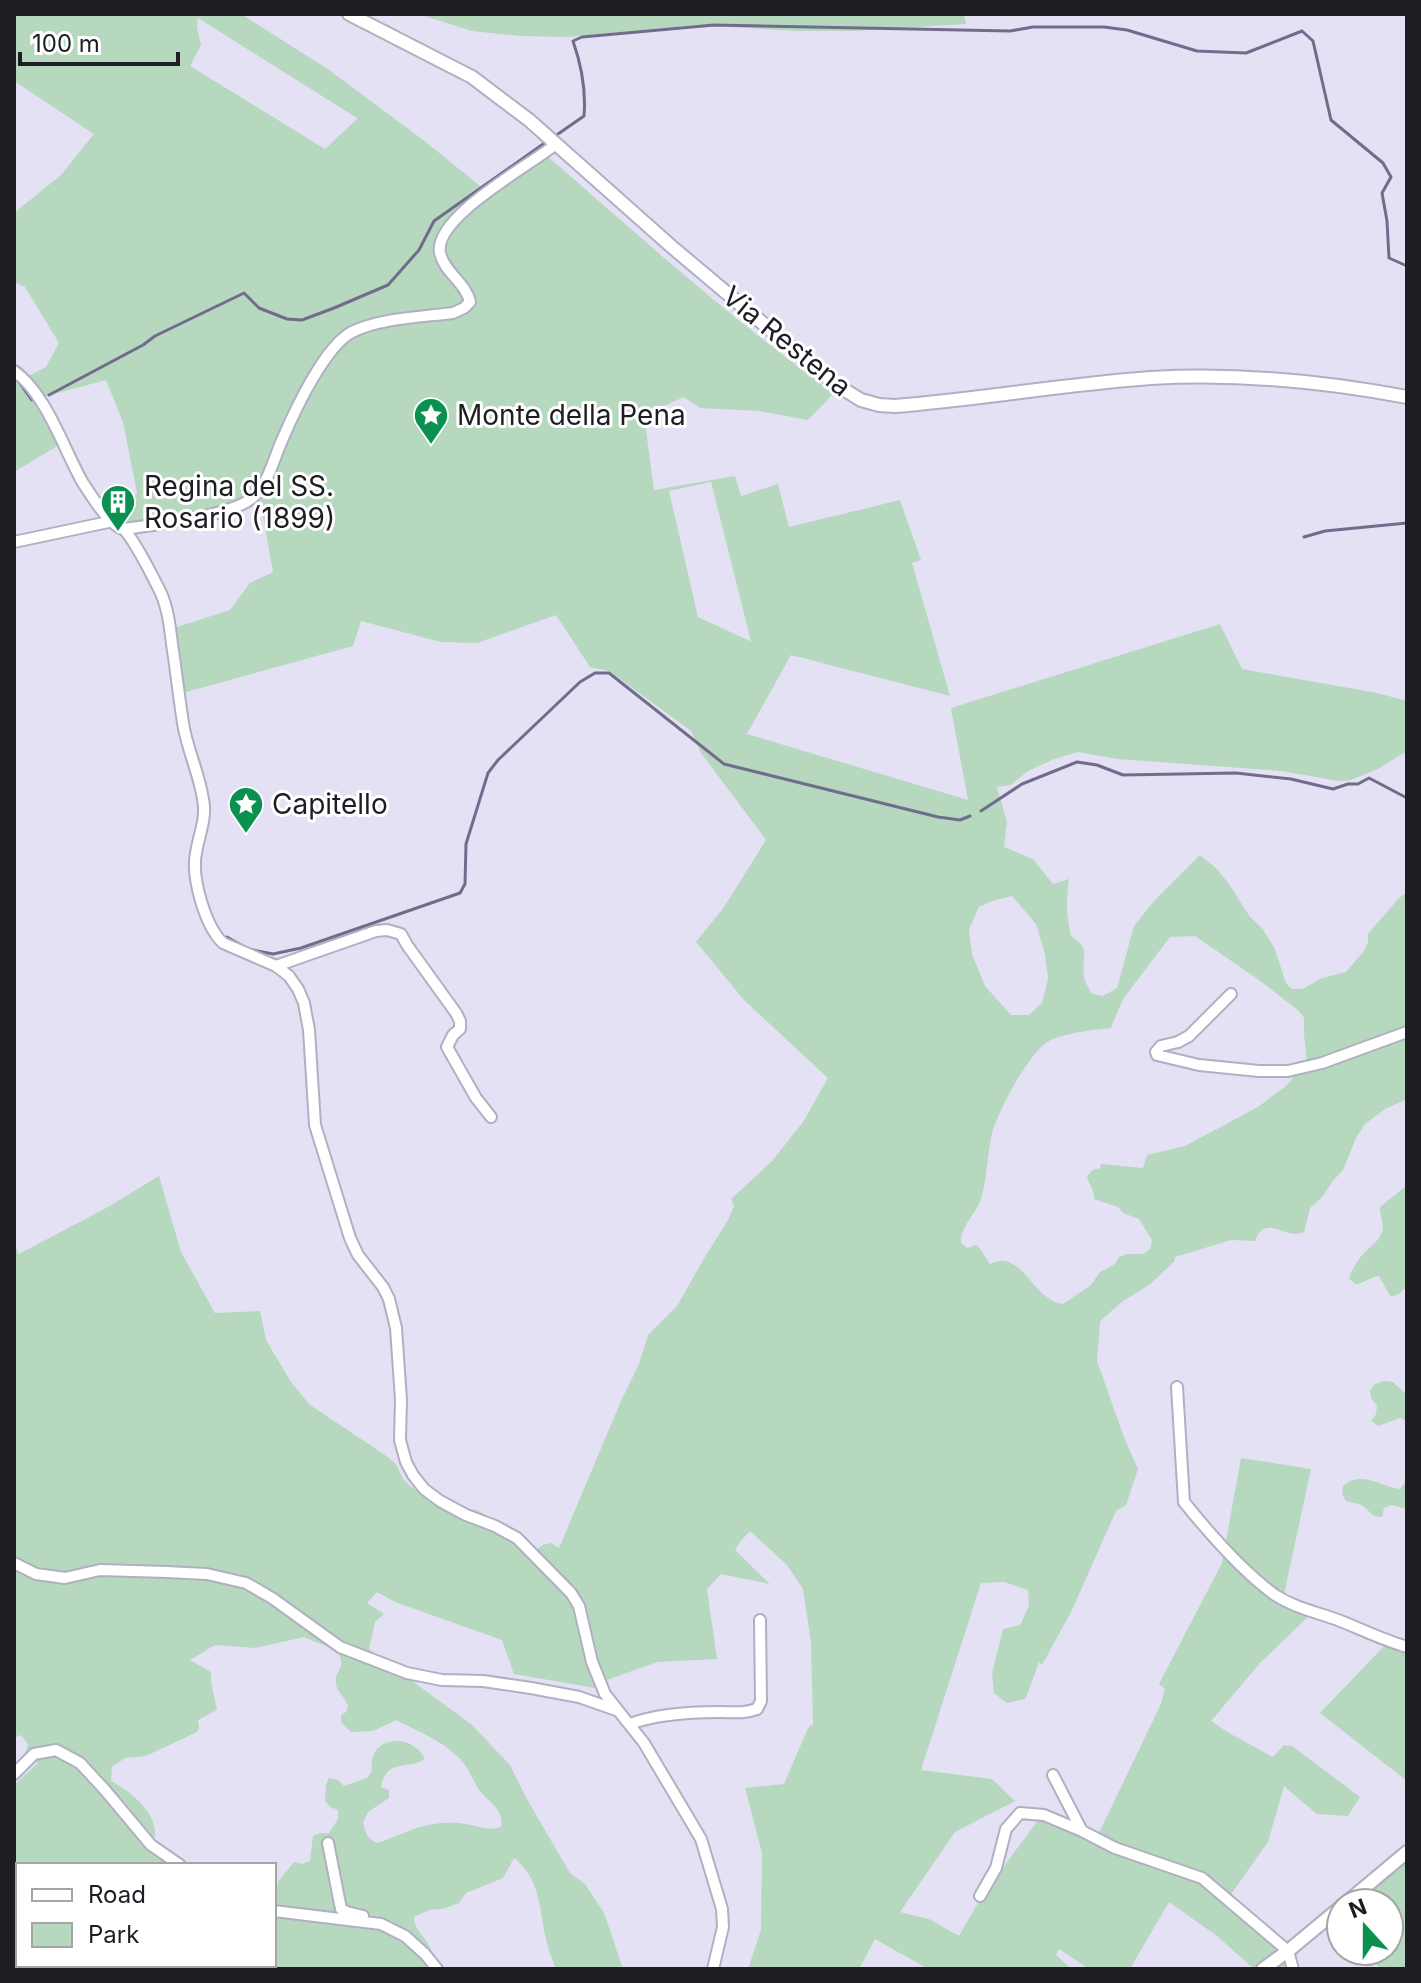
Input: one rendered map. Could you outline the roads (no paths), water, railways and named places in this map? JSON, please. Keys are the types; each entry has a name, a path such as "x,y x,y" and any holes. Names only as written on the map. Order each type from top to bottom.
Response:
{"street":[{"name":"Via Restena","path":"349,14 472,77 529,120 672,247 835,384 861,400 895,406 1151,378 1206,377 1311,382 1407,397"},
{"path":"14,371 31,387 84,484 118,527 124,529 227,510 252,498 268,473 310,383 324,360 345,336 381,323 453,313 470,302 440,253 451,222 474,201 556,144"},
{"path":"14,542 113,521"},
{"path":"124,529 161,595 168,617 183,721 205,812 195,866 205,911 215,935 223,943 276,966 289,976 304,1003 309,1030 315,1125 350,1238 358,1255 383,1287 396,1328 401,1400 400,1440 406,1462 424,1489 440,1501 517,1538 571,1593 579,1606 592,1662 605,1694 644,1743 701,1839 722,1909 723,1927 713,1969"},
{"path":"276,966 376,931 401,934 460,1021 460,1029 447,1047 476,1098 491,1117"},
{"path":"1231,994 1189,1036 1161,1046 1157,1055 1199,1065 1288,1071 1322,1063 1407,1032"},
{"path":"1177,1387 1184,1502 1195,1516 1240,1564 1274,1594 1297,1608 1407,1647"},
{"path":"15,1564 36,1574 65,1578 100,1570 140,1571 207,1574 246,1583 340,1647 407,1673 442,1680 483,1681 531,1688 579,1697 618,1711"},
{"path":"630,1724 675,1715 744,1713 757,1709 761,1701 760,1620"},
{"path":"14,1774 34,1754 56,1750 80,1763 151,1845 177,1863"},
{"path":"1053,1775 1082,1831"},
{"path":"980,1896 996,1868 1006,1829 1020,1813 1044,1815 1115,1848 1202,1878 1288,1951 1293,1969"},
{"path":"328,1843 341,1909 370,1918 405,1936 437,1969"},
{"path":"1365,1887 1407,1852"},
{"path":"276,1911 381,1924"},
{"path":"1263,1969 1325,1920"}],"waterway":[{"path":"558,134 584,116 582,78 573,41 582,37 714,25 1010,31 1033,27 1104,27 1127,30 1197,51 1246,53 1302,31 1313,41 1331,120 1383,163 1391,177 1382,193 1389,258 1407,266"},
{"path":"49,395 155,336 244,293 259,308 287,319 302,320 388,285 419,250 434,221 546,142"},
{"path":"19,382 32,400"},
{"path":"1304,537 1325,531 1407,523"},
{"path":"227,937 248,949 273,954 301,948 460,893 465,884 466,844 488,773 580,682 595,673 609,673 724,764 938,817 960,820 970,816"},
{"path":"981,811 1022,784 1077,762 1097,765 1123,775 1236,773 1291,779 1333,789 1358,784 1369,778 1407,798"}],"place":[{"name":"Monte della Pena","path":"431,446"},
{"name":"Regina del SS. Rosario (1899)","path":"118,533"},
{"name":"Capitello","path":"246,835"}]}
